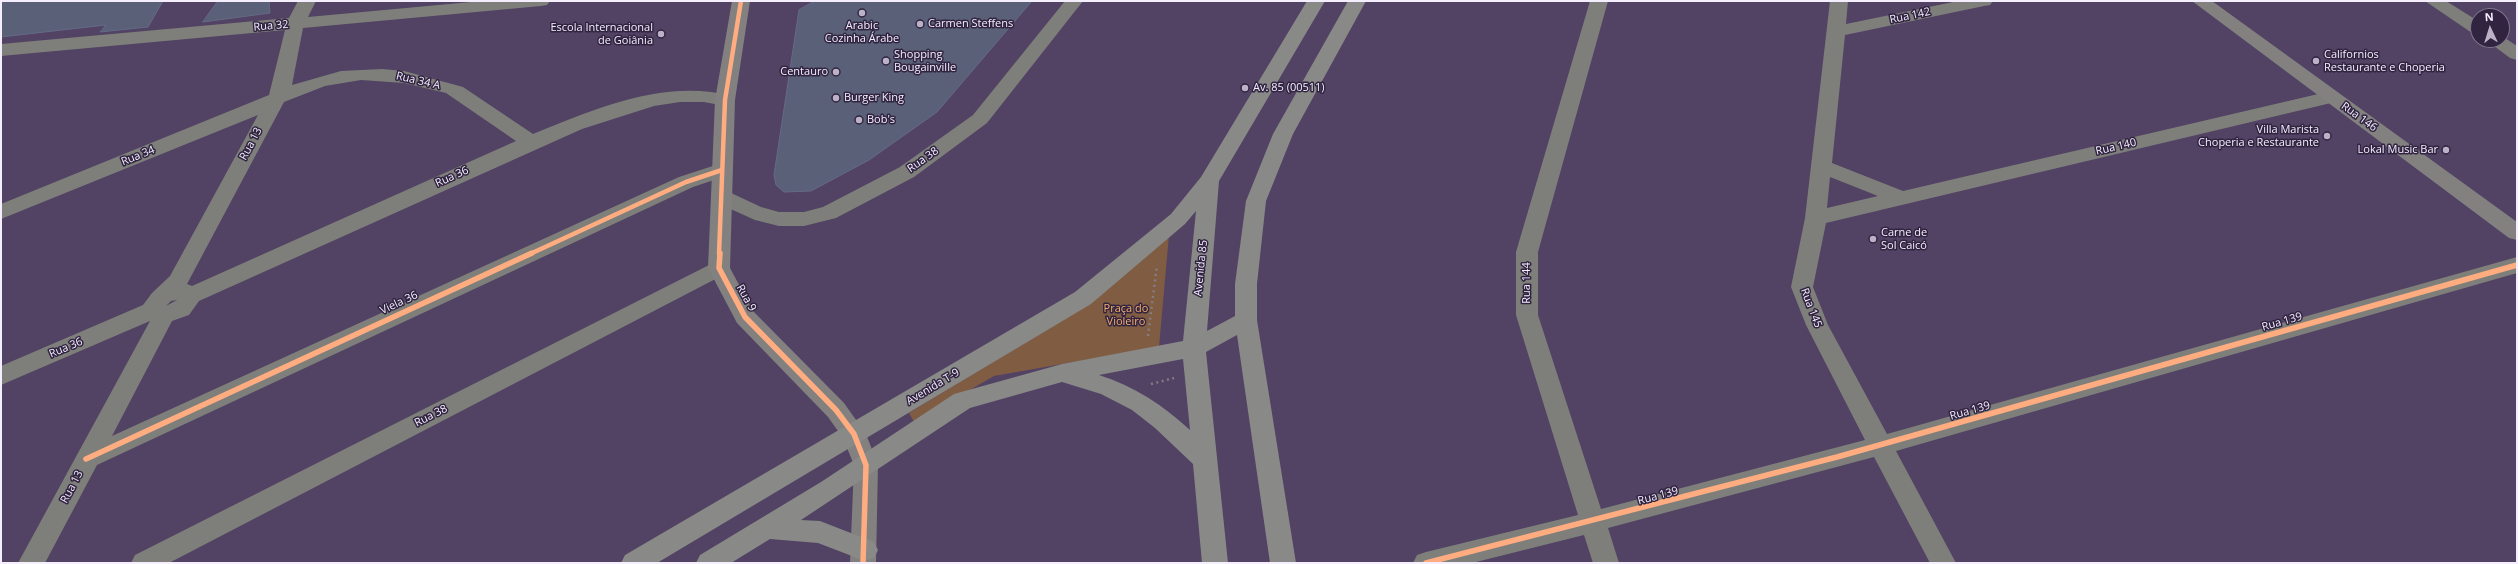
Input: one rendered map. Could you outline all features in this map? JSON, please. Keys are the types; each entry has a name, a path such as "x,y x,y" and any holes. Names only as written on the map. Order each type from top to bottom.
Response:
{"main road":[{"name":"Avenida 85","path":"1215,563 1194,348 1210,181 1316,1"},
{"path":"1283,563 1246,320 1246,284 1256,201 1283,134 1357,1"},
{"name":"Avenida T-9","path":"634,563 1083,298 1178,219 1210,181"},
{"path":"709,563 866,465 962,402 1062,373 1194,348 1246,320"},
{"path":"1062,373 1115,390 1147,408 1171,427 1205,460"},
{"path":"766,528 820,532 864,557"}],"street":[{"name":"Rua 13","path":"31,563 282,93 295,24 307,1"},
{"name":"Rua 32","path":"1,50 541,1"},
{"path":"718,268 725,100 742,1"},
{"name":"Rua 38","path":"722,197 756,213 779,219 804,219 829,213 907,172 980,119 1074,1"},
{"name":"Rua 144","path":"1599,1 1527,252 1527,315 1606,563"},
{"name":"Rua 145","path":"1839,1 1816,218 1802,287 1817,325 1943,563"},
{"path":"1937,1 1961,5"},
{"name":"Rua 142","path":"1836,31 1984,1"},
{"name":"Rua 146","path":"2201,1 2517,233"},
{"path":"2434,1 2470,24"},
{"path":"2508,48 2517,54"},
{"name":"Rua 34 A","path":"282,93 327,79 370,74 406,76 455,90 531,142"},
{"name":"Rua 34","path":"1,212 260,107 282,93"},
{"name":"Rua 36","path":"1,376 132,320 150,318 171,303 531,142 584,120 637,105 694,97 713,96 725,100"},
{"name":"Rua 140","path":"1816,218 2331,97"},
{"path":"1821,166 1902,198"},
{"name":"Viela 36","path":"86,459 679,185 722,170"},
{"name":"Rua 139","path":"1426,563 1593,523 1881,447 2517,265"},
{"name":"Rua 38","path":"144,563 718,268"},
{"name":"Rua 9","path":"718,268 745,318 836,410 854,434 866,465 864,557"}],"path":[{"path":"1147,341 1158,258"},
{"path":"1147,386 1178,377"}],"green space":[{"name":"Praça do Violeiro","path":"1169,235 1159,347 994,376 914,422 909,413 1071,315"}],"building":[{"path":"1,1 163,1 148,27 100,32 106,25 1,37"},
{"path":"218,1 269,1 270,13 203,22"},
{"name":"Shopping Bougainville","path":"815,1 1032,1 937,112 869,160 811,191 784,192 776,185 774,175 799,10"}],"cycle path":[{"path":"741,1 725,100 719,268 745,317 836,410 854,434 866,465 863,563"},
{"path":"86,459 686,182 722,170"},
{"path":"1426,563 1700,494 1973,420 2517,265"}],"place":[{"name":"Arabic Cozinha Árabe","path":"862,13"},
{"name":"Carmen Steffens","path":"920,24"},
{"name":"Escola Internacional de Goiânia","path":"661,34"},
{"name":"Shopping Bougainville","path":"886,61"},
{"name":"Californios Restaurante e Choperia","path":"2316,61"},
{"name":"Centauro","path":"836,72"},
{"name":"Av. 85 (00511)","path":"1245,88"},
{"name":"Burger King","path":"836,98"},
{"name":"Bob's","path":"859,120"},
{"name":"Villa Marista Choperia e Restaurante","path":"2327,136"},
{"name":"Lokal Music Bar","path":"2446,150"},
{"name":"Carne de Sol Caicó","path":"1873,239"}]}
